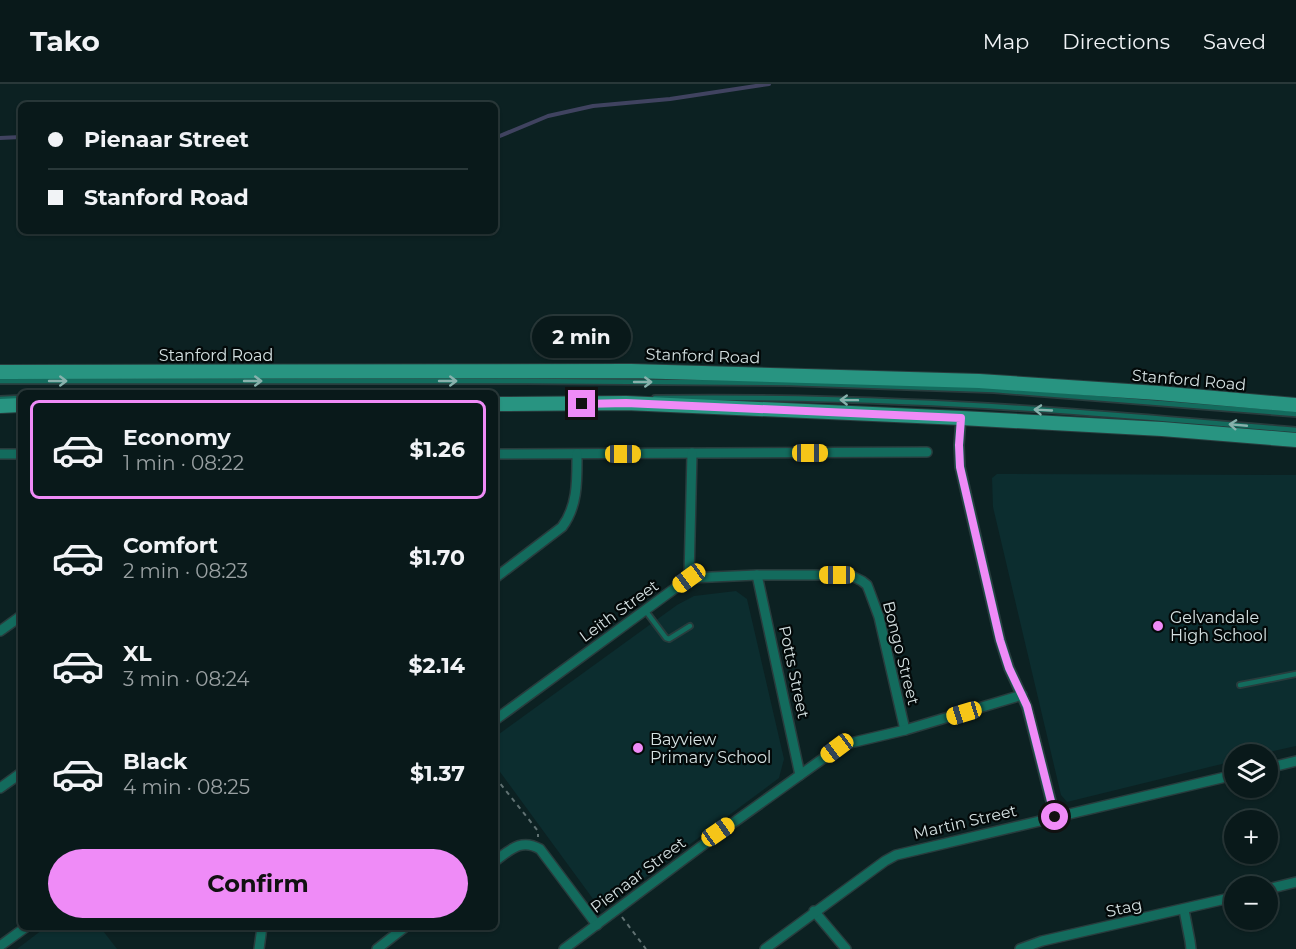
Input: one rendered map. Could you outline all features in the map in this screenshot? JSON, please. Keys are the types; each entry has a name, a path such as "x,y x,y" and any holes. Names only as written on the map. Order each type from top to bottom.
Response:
{"main road":[{"name":"Stanford Road","path":"0,372 631,371 979,381 1296,405"},
{"path":"498,404 626,403 961,418 1162,429 1296,440"},
{"path":"0,406 18,405"}],"street":[{"path":"961,418 960,467 1000,640 1009,668 1027,706 1055,817"},
{"path":"498,454 927,452"},
{"path":"689,578 692,453"},
{"path":"0,454 18,454"},
{"path":"498,576 568,520 574,504 577,484 577,454"},
{"name":"Bongo Street","path":"689,578 757,575 852,576 867,585 879,617 905,730"},
{"name":"Potts Street","path":"757,575 800,775"},
{"name":"Leith Street","path":"498,718 689,578"},
{"path":"0,631 18,618"},
{"name":"Pienaar Street","path":"564,949 718,832 842,745 905,730 1022,695"},
{"path":"1278,766 1296,761"},
{"path":"0,788 18,775"},
{"name":"Martin Street","path":"765,949 896,855 1224,777"},
{"path":"498,859 514,847 523,844 530,844 540,849 597,925"},
{"path":"1278,886 1296,882"},
{"name":"Stag","path":"1020,949 1042,941 1224,900"},
{"path":"1184,910 1191,949"},
{"path":"814,912 846,949"},
{"path":"0,946 22,930"},
{"path":"259,949 262,930"},
{"path":"377,949 401,930"}],"lane":[{"path":"0,381 790,383 994,390 1296,414"},
{"path":"0,399 18,398"},
{"path":"538,398 730,398 906,402 1058,411 1296,430"},
{"path":"645,610 666,638 669,639 690,626"},
{"path":"1240,685 1296,674"}],"path":[{"path":"498,781 538,831 540,849"},
{"path":"617,910 646,949"}],"shaded area":[{"name":"Gelvandale High School","path":"997,474 1296,475 1296,746 1278,750 1278,744 1224,744 1224,763 1067,802 1061,795 993,507 992,478"},
{"name":"Bayview Primary School","path":"736,591 747,599 784,759 779,778 608,905 596,903 498,769 498,735 677,605 694,596"},
{"path":"42,930 102,930 117,949 17,949"}],"waterway":[{"path":"498,137 548,116 593,106 670,99 769,84"},
{"path":"0,138 18,137"}],"place":[{"name":"Gelvandale High School","path":"1158,626"},
{"name":"Bayview Primary School","path":"638,748"}],"route":[{"path":"582,404 626,403 961,418 960,467 1000,640 1009,668 1027,706 1055,817"}]}
